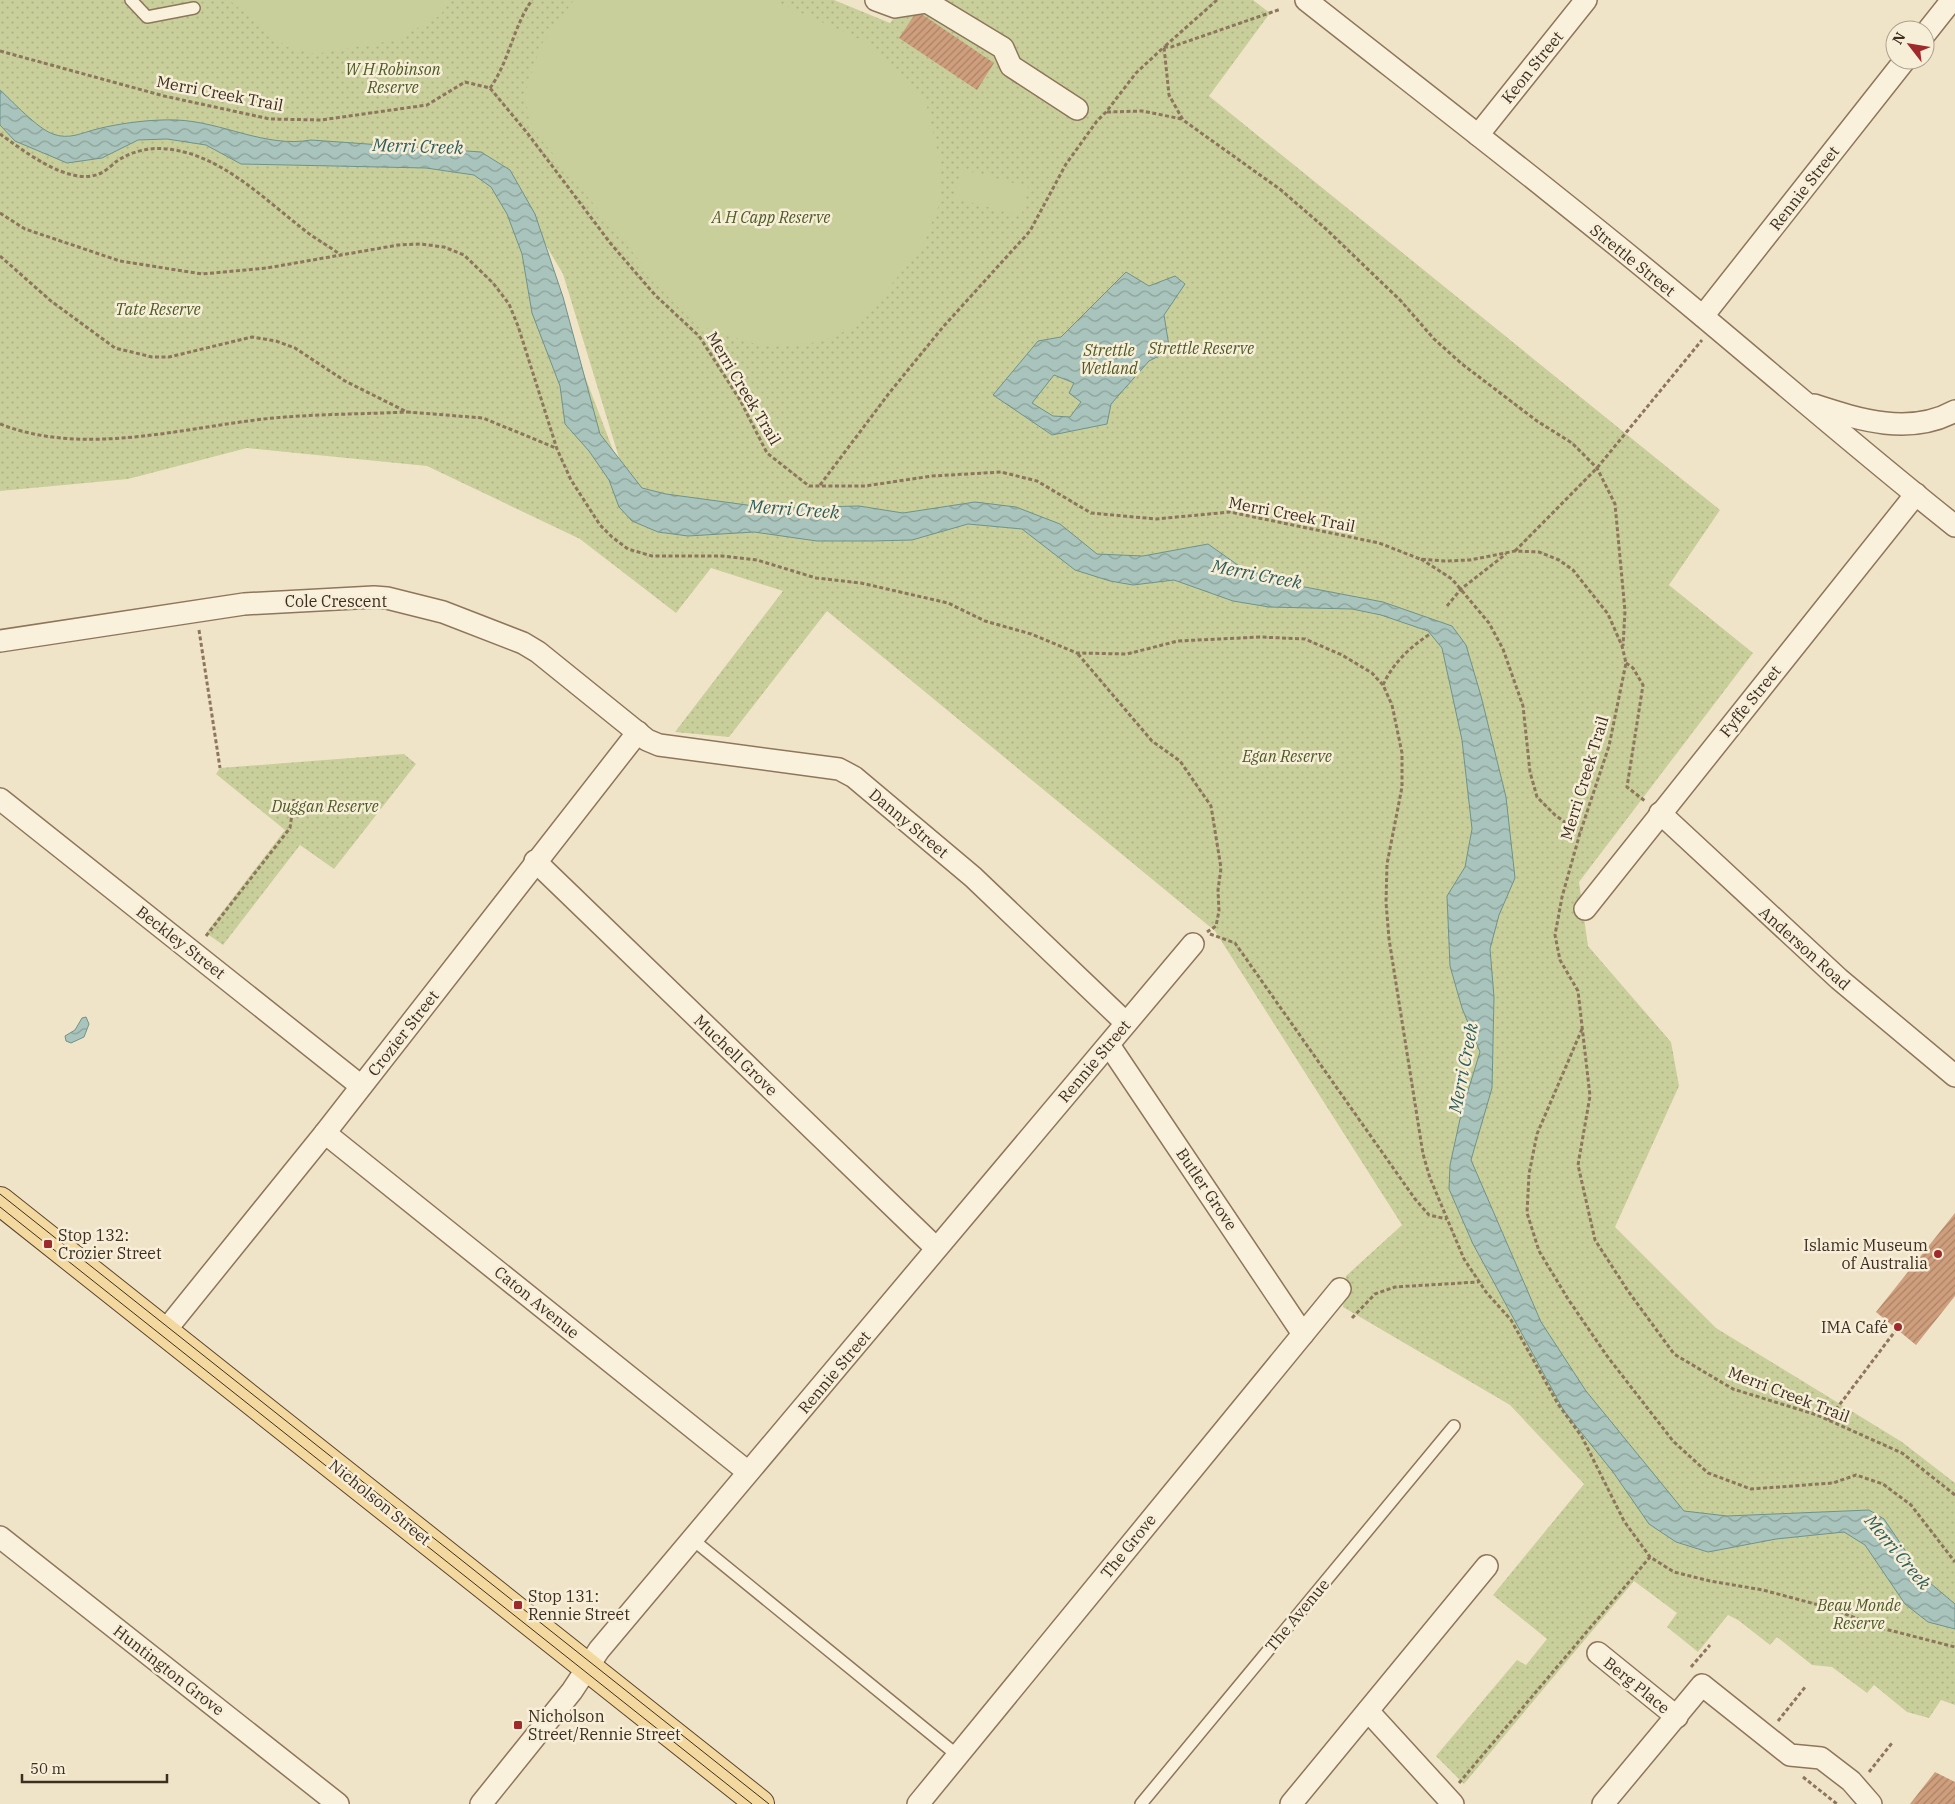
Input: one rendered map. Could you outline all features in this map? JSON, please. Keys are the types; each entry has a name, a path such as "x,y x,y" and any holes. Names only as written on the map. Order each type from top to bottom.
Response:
{"main road":[{"name":"Nicholson Street","path":"0,1201 760,1804"}],"street":[{"path":"876,0 895,7 927,2 1003,48 1011,66 1077,109"},
{"name":"Strettle Street","path":"1306,0 1478,135 1708,321 1802,401 1955,526"},
{"name":"Keon Street","path":"1478,135 1586,0"},
{"path":"1935,21 1952,0"},
{"name":"Rennie Street","path":"1708,321 1897,70"},
{"path":"1802,401 1845,415 1883,424 1904,425 1926,422 1955,411"},
{"name":"Fyffe Street","path":"1585,909 1916,494"},
{"name":"Cole Crescent","path":"0,642 260,602 374,597 443,612 511,638 538,652 638,732"},
{"name":"Crozier Street","path":"165,1331 325,1133 638,732"},
{"name":"Danny Street","path":"638,732 647,740 659,745 839,769 854,777 973,877 1126,1023"},
{"name":"Beckley Street","path":"0,799 361,1086"},
{"name":"Anderson Road","path":"1660,813 1839,979 1955,1076"},
{"name":"Muchell Grove","path":"535,862 936,1248"},
{"name":"Rennie Street","path":"481,1804 572,1690 598,1650 849,1355 936,1248 1126,1023 1200,939"},
{"name":"Butler Grove","path":"1109,1045 1303,1334"},
{"name":"Caton Avenue","path":"325,1133 748,1472"},
{"name":"The Grove","path":"918,1804 1340,1289"},
{"name":"Huntington Grove","path":"0,1537 338,1804"},
{"path":"1291,1804 1487,1566"},
{"name":"Berg Place","path":"1598,1653 1677,1717"},
{"path":"1603,1804 1702,1685 1790,1755 1821,1758 1850,1781 1867,1800"},
{"path":"1368,1711 1450,1800"}],"lane":[{"path":"131,0 147,17 194,8"},
{"name":"The Avenue","path":"1141,1804 1454,1426"},
{"path":"692,1539 957,1755"}],"path":[{"path":"490,88 499,75 524,10 532,0"},
{"path":"819,486 931,341 1030,231 1066,164 1097,120 1106,112 1136,74 1217,0"},
{"path":"1164,48 1280,9"},
{"path":"1164,48 1169,95 1183,120"},
{"name":"Merri Creek Trail","path":"0,51 164,96 270,119 321,120 427,105 464,82 490,88 655,295 699,336 740,400 767,453 809,486 865,486 932,476 1001,472 1037,481 1091,513 1156,519 1230,512 1379,543 1420,559 1446,562 1507,554 1515,551 1539,552 1559,560 1574,570 1608,614 1622,646 1626,663 1609,746 1580,833 1562,897 1555,935 1560,960 1578,991 1590,1096 1578,1165 1595,1240 1628,1291 1674,1354 1733,1389 1828,1420 1902,1453 1955,1495"},
{"path":"1106,112 1142,111 1183,120 1281,190 1326,229 1394,294 1434,338 1462,364 1537,421 1572,443 1597,468 1615,504 1625,611 1622,646"},
{"path":"0,134 28,154 60,171 84,177 99,174 126,156 144,150 168,149 197,157 216,165 250,186 305,231 341,255"},
{"path":"0,213 25,229 120,261 202,274 267,268 398,244 444,247 464,255 494,283 509,304 518,326 557,449 571,480 600,525 628,549 652,556 722,556 757,560 816,578 861,583 919,596 948,603 985,621 1031,634 1077,653 1126,654 1178,641 1260,637 1305,640 1342,655 1372,672 1383,685 1398,724 1402,753 1402,787 1385,884 1389,939 1423,1154 1458,1246 1478,1282 1515,1326 1558,1404 1582,1438 1624,1521 1650,1557 1674,1572 1710,1581 1763,1590 1830,1608 1881,1628 1955,1648"},
{"path":"0,256 51,301 115,348 152,357 169,356 252,337 276,341 295,348 345,381 407,412"},
{"path":"1515,551 1597,468 1708,321"},
{"path":"0,424 21,432 61,438 122,439 285,417 407,412 483,418 557,449"},
{"path":"1447,606 1461,589 1507,554"},
{"path":"1420,559 1452,579 1489,623 1503,649 1524,706 1530,772 1537,797 1554,815 1580,833"},
{"path":"196,612 220,768"},
{"path":"1383,685 1399,660 1417,642 1430,634"},
{"path":"1077,653 1152,741 1180,761 1211,806 1221,868 1218,890 1219,911"},
{"path":"1626,663 1633,668 1643,685 1626,787 1660,813"},
{"path":"206,936 290,828 294,800"},
{"path":"1200,939 1235,943 1410,1192 1429,1216 1447,1219"},
{"path":"1582,1029 1537,1134 1528,1174 1527,1213 1538,1251 1607,1356 1673,1441 1708,1473 1751,1489 1834,1483 1856,1476 1883,1484 1911,1505 1955,1562"},
{"path":"1352,1318 1375,1294 1395,1287 1478,1282"},
{"path":"1828,1420 1896,1330"},
{"path":"1450,1800 1650,1557"},
{"path":"1688,1671 1710,1645"},
{"path":"1785,1712 1806,1686"},
{"path":"1877,1761 1892,1743"}],"green space":[{"path":"0,0 834,0 890,23 908,0 1253,0 1270,13 1209,96 1720,510 1669,585 1753,653 1579,882 1588,946 1671,1042 1679,1086 1615,1227 1716,1328 1902,1442 1955,1483 1955,1705 1941,1700 1929,1718 1907,1712 1874,1685 1867,1693 1832,1667 1812,1665 1777,1637 1770,1645 1738,1620 1728,1615 1698,1652 1667,1627 1677,1613 1634,1581 1464,1784 1436,1756 1517,1660 1526,1665 1547,1639 1493,1595 1584,1484 1510,1405 1343,1307 1346,1276 1402,1225 1215,931 827,611 729,737 675,732 783,591 711,568 676,613 580,539 427,466 247,448 128,479 0,491","holes":["515,193 563,274 627,484"]},
{"path":"229,0 449,0 441,15 396,40 315,54 287,47"},
{"name":"A H Capp Reserve","path":"574,0 773,0 870,44 925,98 941,166 939,205 922,247 873,307 846,331 819,342 792,345 759,345 699,326 672,301 533,129 524,96 541,45"},
{"path":"961,169 1028,187 1021,216 954,198"},
{"name":"Duggan Reserve","path":"404,754 416,764 334,869 300,845 223,945 206,933 285,830 216,774 220,768"}],"water":[{"name":"Merri Creek","path":"0,90 40,127 59,136 75,135 137,122 177,120 211,125 277,141 311,140 481,152 510,170 535,214 563,297 600,434 642,488 666,494 769,508 859,506 903,513 975,502 1016,507 1060,524 1097,554 1143,556 1208,544 1242,568 1289,584 1383,602 1452,626 1466,645 1481,696 1506,797 1515,878 1499,915 1490,949 1494,997 1492,1088 1471,1160 1541,1322 1586,1391 1684,1511 1727,1516 1869,1510 1884,1519 1923,1577 1955,1604 1955,1629 1928,1622 1905,1604 1865,1545 1844,1532 1776,1539 1708,1552 1676,1542 1649,1524 1613,1472 1564,1411 1473,1244 1449,1189 1450,1165 1462,1110 1480,1052 1462,1008 1450,966 1447,896 1465,867 1472,829 1462,740 1442,648 1428,631 1381,615 1352,609 1269,607 1233,601 1174,580 1133,585 1110,581 1075,570 1022,529 968,524 912,540 872,541 817,541 754,532 688,536 658,532 632,521 619,507 609,480 589,451 565,424 560,386 532,313 522,254 507,214 491,187 474,175 426,168 241,164 206,145 167,139 138,140 102,158 67,163 15,141 0,125"},
{"name":"Strettle Wetland","path":"1126,272 1149,286 1175,276 1185,284 1164,315 1169,346 1161,355 1149,361 1111,404 1107,424 1052,435 993,395 1038,341 1061,337","holes":["1054,375 1074,383 1069,393 1081,402 1070,417 1053,416 1032,403"]},
{"path":"86,1017 89,1024 84,1037 71,1043 66,1041 65,1036 75,1030 82,1018"}],"building":[{"path":"917,11 994,63 977,90 899,38"},
{"name":"Islamic Museum of Australia","path":"1955,1213 1955,1296 1916,1345 1876,1312"},
{"path":"1935,1772 1955,1782 1955,1804 1910,1804"}],"tram line":[{"path":"0,1194 769,1804"},
{"path":"0,1207 752,1804"}],"place":[{"name":"Stop 132: Crozier Street","path":"48,1244"},
{"name":"Islamic Museum of Australia","path":"1938,1254"},
{"name":"IMA Café","path":"1898,1327"},
{"name":"Stop 131: Rennie Street","path":"518,1605"},
{"name":"Nicholson Street/Rennie Street","path":"518,1725"}],"park label":[{"name":"W H Robinson Reserve","path":"393,78"},
{"name":"Tate Reserve","path":"158,309"},
{"name":"Strettle Reserve","path":"1201,348"},
{"name":"Egan Reserve","path":"1287,756"},
{"name":"Beau Monde Reserve","path":"1859,1614"}]}
